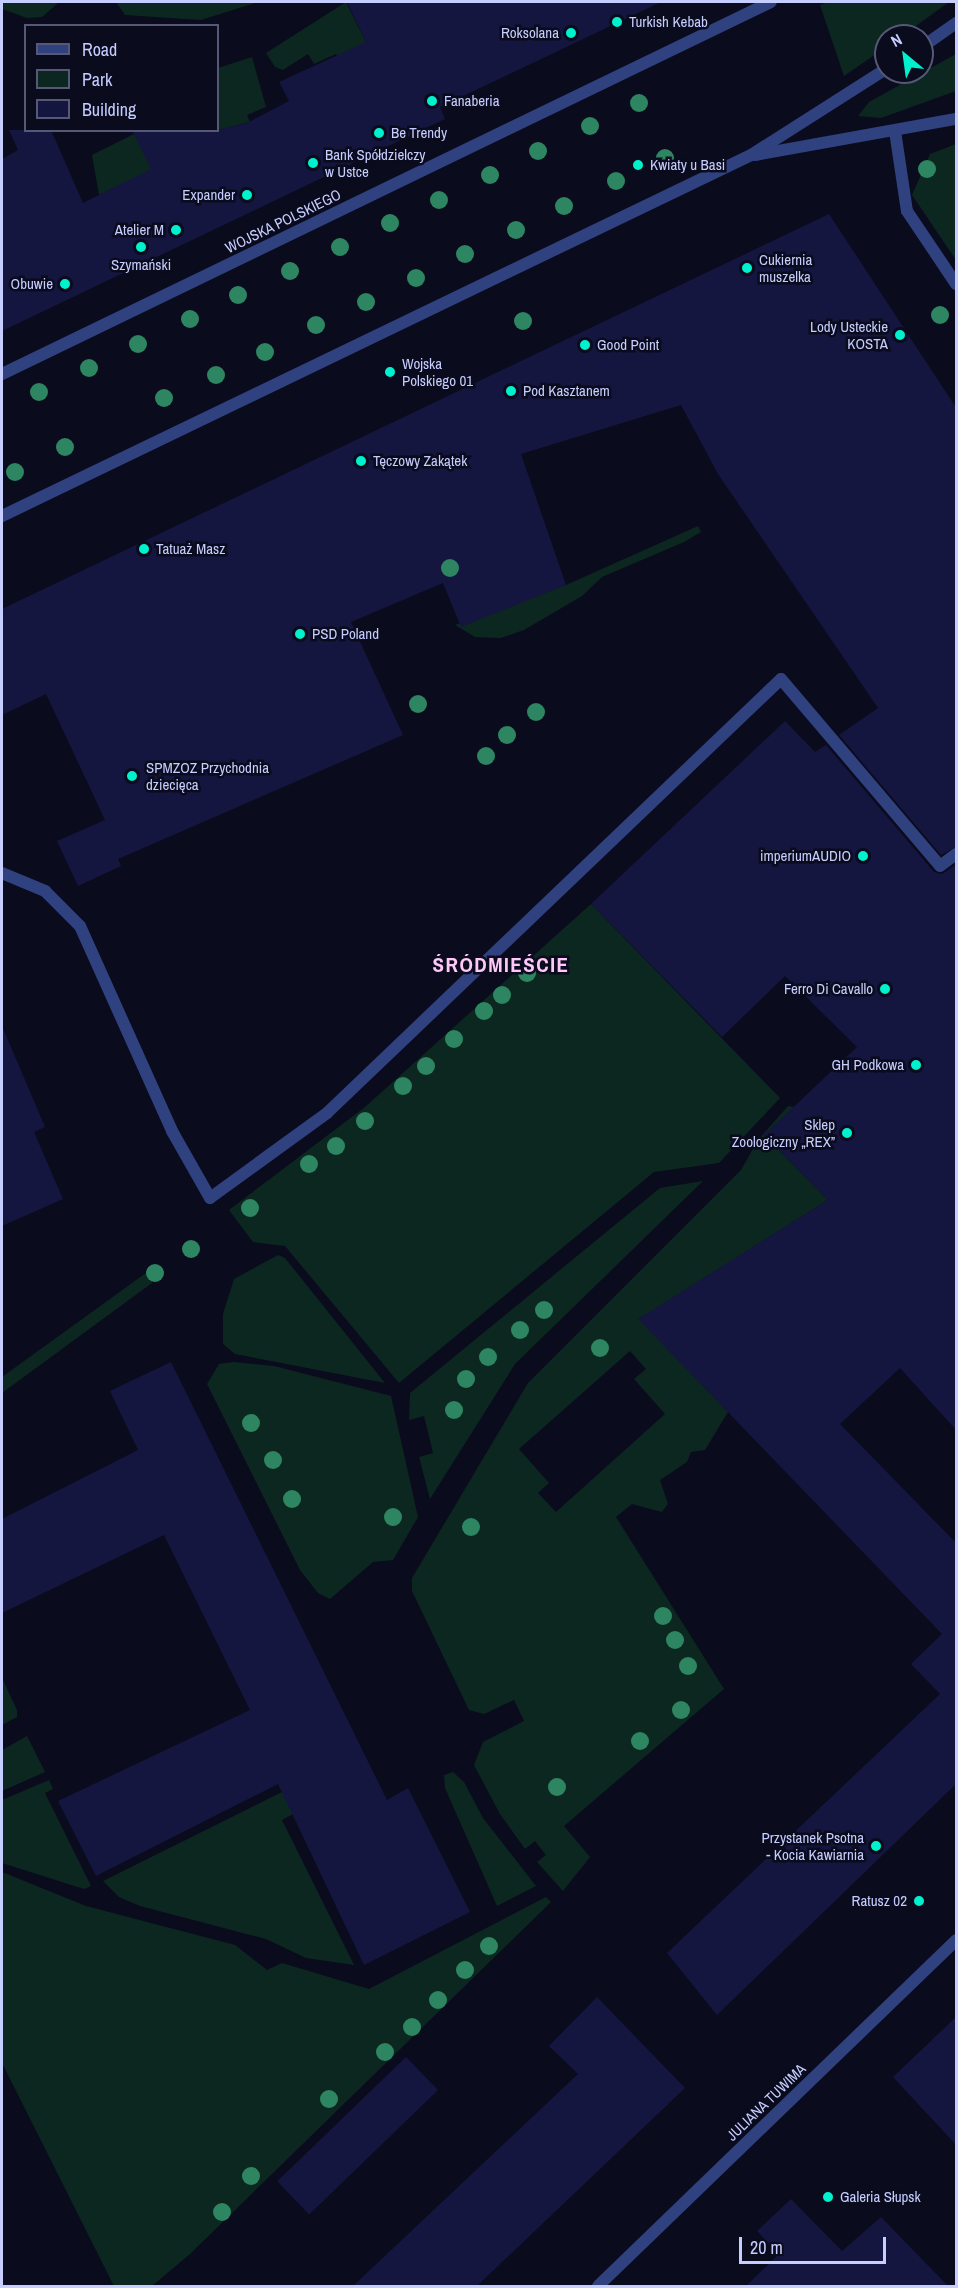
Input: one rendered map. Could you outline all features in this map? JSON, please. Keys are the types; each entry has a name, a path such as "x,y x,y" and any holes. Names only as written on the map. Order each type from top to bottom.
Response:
{"street":[{"name":"WOJSKA POLSKIEGO","path":"2,374 771,2"},
{"path":"934,39 957,23"},
{"path":"2,516 751,155 874,77"},
{"path":"751,155 957,119"},
{"path":"895,131 907,211 957,284"},
{"path":"2,873 45,891 80,926 172,1131 210,1198 327,1113 780,679 940,866 957,854"},
{"name":"JULIANA TUWIMA","path":"598,2286 957,1940"}],"green space":[{"path":"2,2 58,3 42,17 27,18 2,9"},
{"path":"116,2 258,2 201,20 125,15"},
{"path":"346,2 370,50 342,64 336,54 314,64 308,54 283,70 275,67 266,53"},
{"path":"828,2 949,2 919,24 874,24 874,55 844,76 820,5"},
{"path":"956,54 956,91 881,118 858,116 869,102 902,84 934,84 934,66"},
{"path":"252,57 266,107 247,115 250,122 219,130 219,68"},
{"path":"134,134 167,162 99,195 92,155"},
{"path":"956,144 956,260 912,195 930,154"},
{"path":"698,526 701,532 684,542 602,577 582,596 524,630 501,638 475,637 455,625 566,585"},
{"path":"591,904 780,1098 719,1163 654,1172 399,1383 285,1246 253,1242 229,1210 365,1107"},
{"path":"788,1106 794,1107 764,1135 828,1200 639,1319 728,1412 705,1450 691,1452 687,1462 660,1480 668,1504 662,1512 632,1504 616,1517 724,1689 564,1826 590,1857 563,1891 537,1862 546,1855 535,1841 525,1849 500,1814 474,1765 483,1742 524,1721 514,1700 484,1714 469,1710 412,1591 412,1578 528,1383 741,1170 758,1140","holes":["630,1351 646,1369 634,1379 665,1414 556,1512 538,1493 549,1483 519,1449"]},
{"path":"703,1181 515,1364 430,1499 419,1457 433,1453 424,1416 409,1420 410,1393 660,1188"},
{"path":"278,1255 285,1258 385,1383 235,1354 223,1344 223,1314 234,1279"},
{"path":"150,1270 152,1283 2,1393 2,1377"},
{"path":"234,1362 274,1366 391,1396 418,1517 393,1560 373,1562 330,1599 318,1593 300,1570 207,1384 219,1364"},
{"path":"2,1678 17,1710 17,1717 2,1725"},
{"path":"27,1736 45,1772 2,1791 2,1750"},
{"path":"453,1772 464,1782 483,1818 536,1886 497,1906 445,1788 444,1775"},
{"path":"49,1780 53,1789 45,1793 91,1886 84,1889 2,1863 2,1800"},
{"path":"296,1785 306,1807 282,1820 354,1965 306,1958 266,1939 140,1906 119,1897 103,1881"},
{"path":"2,1872 86,1906 235,1945 267,1970 282,1963 369,1989 546,1897 551,1902 190,2254 152,2286 114,2286 2,2063"}],"building":[{"path":"347,2 661,2 440,107 445,119 2,331 2,159 18,150 9,130 52,132 83,203 151,169 133,132 219,132 219,130 247,123 289,101 279,82 366,42"},
{"path":"829,214 957,409 957,846 941,855 839,735 878,708 718,474 681,405 521,454 566,585 461,627 443,583 351,622 403,735 118,859 121,866 78,886 57,841 105,820 46,694 2,715 2,609"},
{"path":"785,721 815,752 826,745 934,872 942,874 957,864 957,1431 900,1368 840,1424 957,1544 957,1783 717,2015 667,1953 940,1694 911,1664 942,1634 638,1319 828,1200 764,1135 857,1047 785,976 722,1037 591,904"},
{"path":"2,1026 45,1127 34,1132 63,1199 2,1226"},
{"path":"171,1362 387,1800 408,1788 470,1912 364,1965 278,1784 96,1876 58,1801 250,1710 164,1535 2,1613 2,1519 138,1450 110,1391"},
{"path":"597,1997 685,2088 477,2286 353,2286 578,2074 549,2046"},
{"path":"957,2016 957,2146 893,2077"},
{"path":"406,2057 438,2090 309,2214 277,2181"},
{"name":"Galeria Słupsk","path":"791,2199 842,2251 881,2217 948,2286 746,2286 779,2254 757,2231"}],"place":[{"name":"Turkish Kebab","path":"617,22"},
{"name":"Roksolana","path":"571,33"},
{"name":"Fanaberia","path":"432,101"},
{"name":"Be Trendy","path":"379,133"},
{"name":"Bank Spółdzielczy w Ustce","path":"313,163"},
{"name":"Kwiaty u Basi","path":"638,165"},
{"name":"Expander","path":"247,195"},
{"name":"Atelier M","path":"176,230"},
{"name":"Szymański","path":"141,247"},
{"name":"Cukiernia muszelka","path":"747,268"},
{"name":"Obuwie","path":"65,284"},
{"name":"Lody Usteckie KOSTA","path":"900,335"},
{"name":"Good Point","path":"585,345"},
{"name":"Wojska Polskiego 01","path":"390,372"},
{"name":"Pod Kasztanem","path":"511,391"},
{"name":"Tęczowy Zakątek","path":"361,461"},
{"name":"Tatuaż Masz","path":"144,549"},
{"name":"PSD Poland","path":"300,634"},
{"name":"SPMZOZ Przychodnia dziecięca","path":"132,776"},
{"name":"imperiumAUDIO","path":"863,856"},
{"name":"Ferro Di Cavallo","path":"885,989"},
{"name":"GH Podkowa","path":"916,1065"},
{"name":"Sklep Zoologiczny „REX”","path":"847,1133"},
{"name":"Przystanek Psotna - Kocia Kawiarnia","path":"876,1846"},
{"name":"Ratusz 02","path":"919,1901"},
{"name":"Galeria Słupsk","path":"828,2197"}],"district":[{"name":"ŚRÓDMIEŚCIE","path":"501,965"}]}
